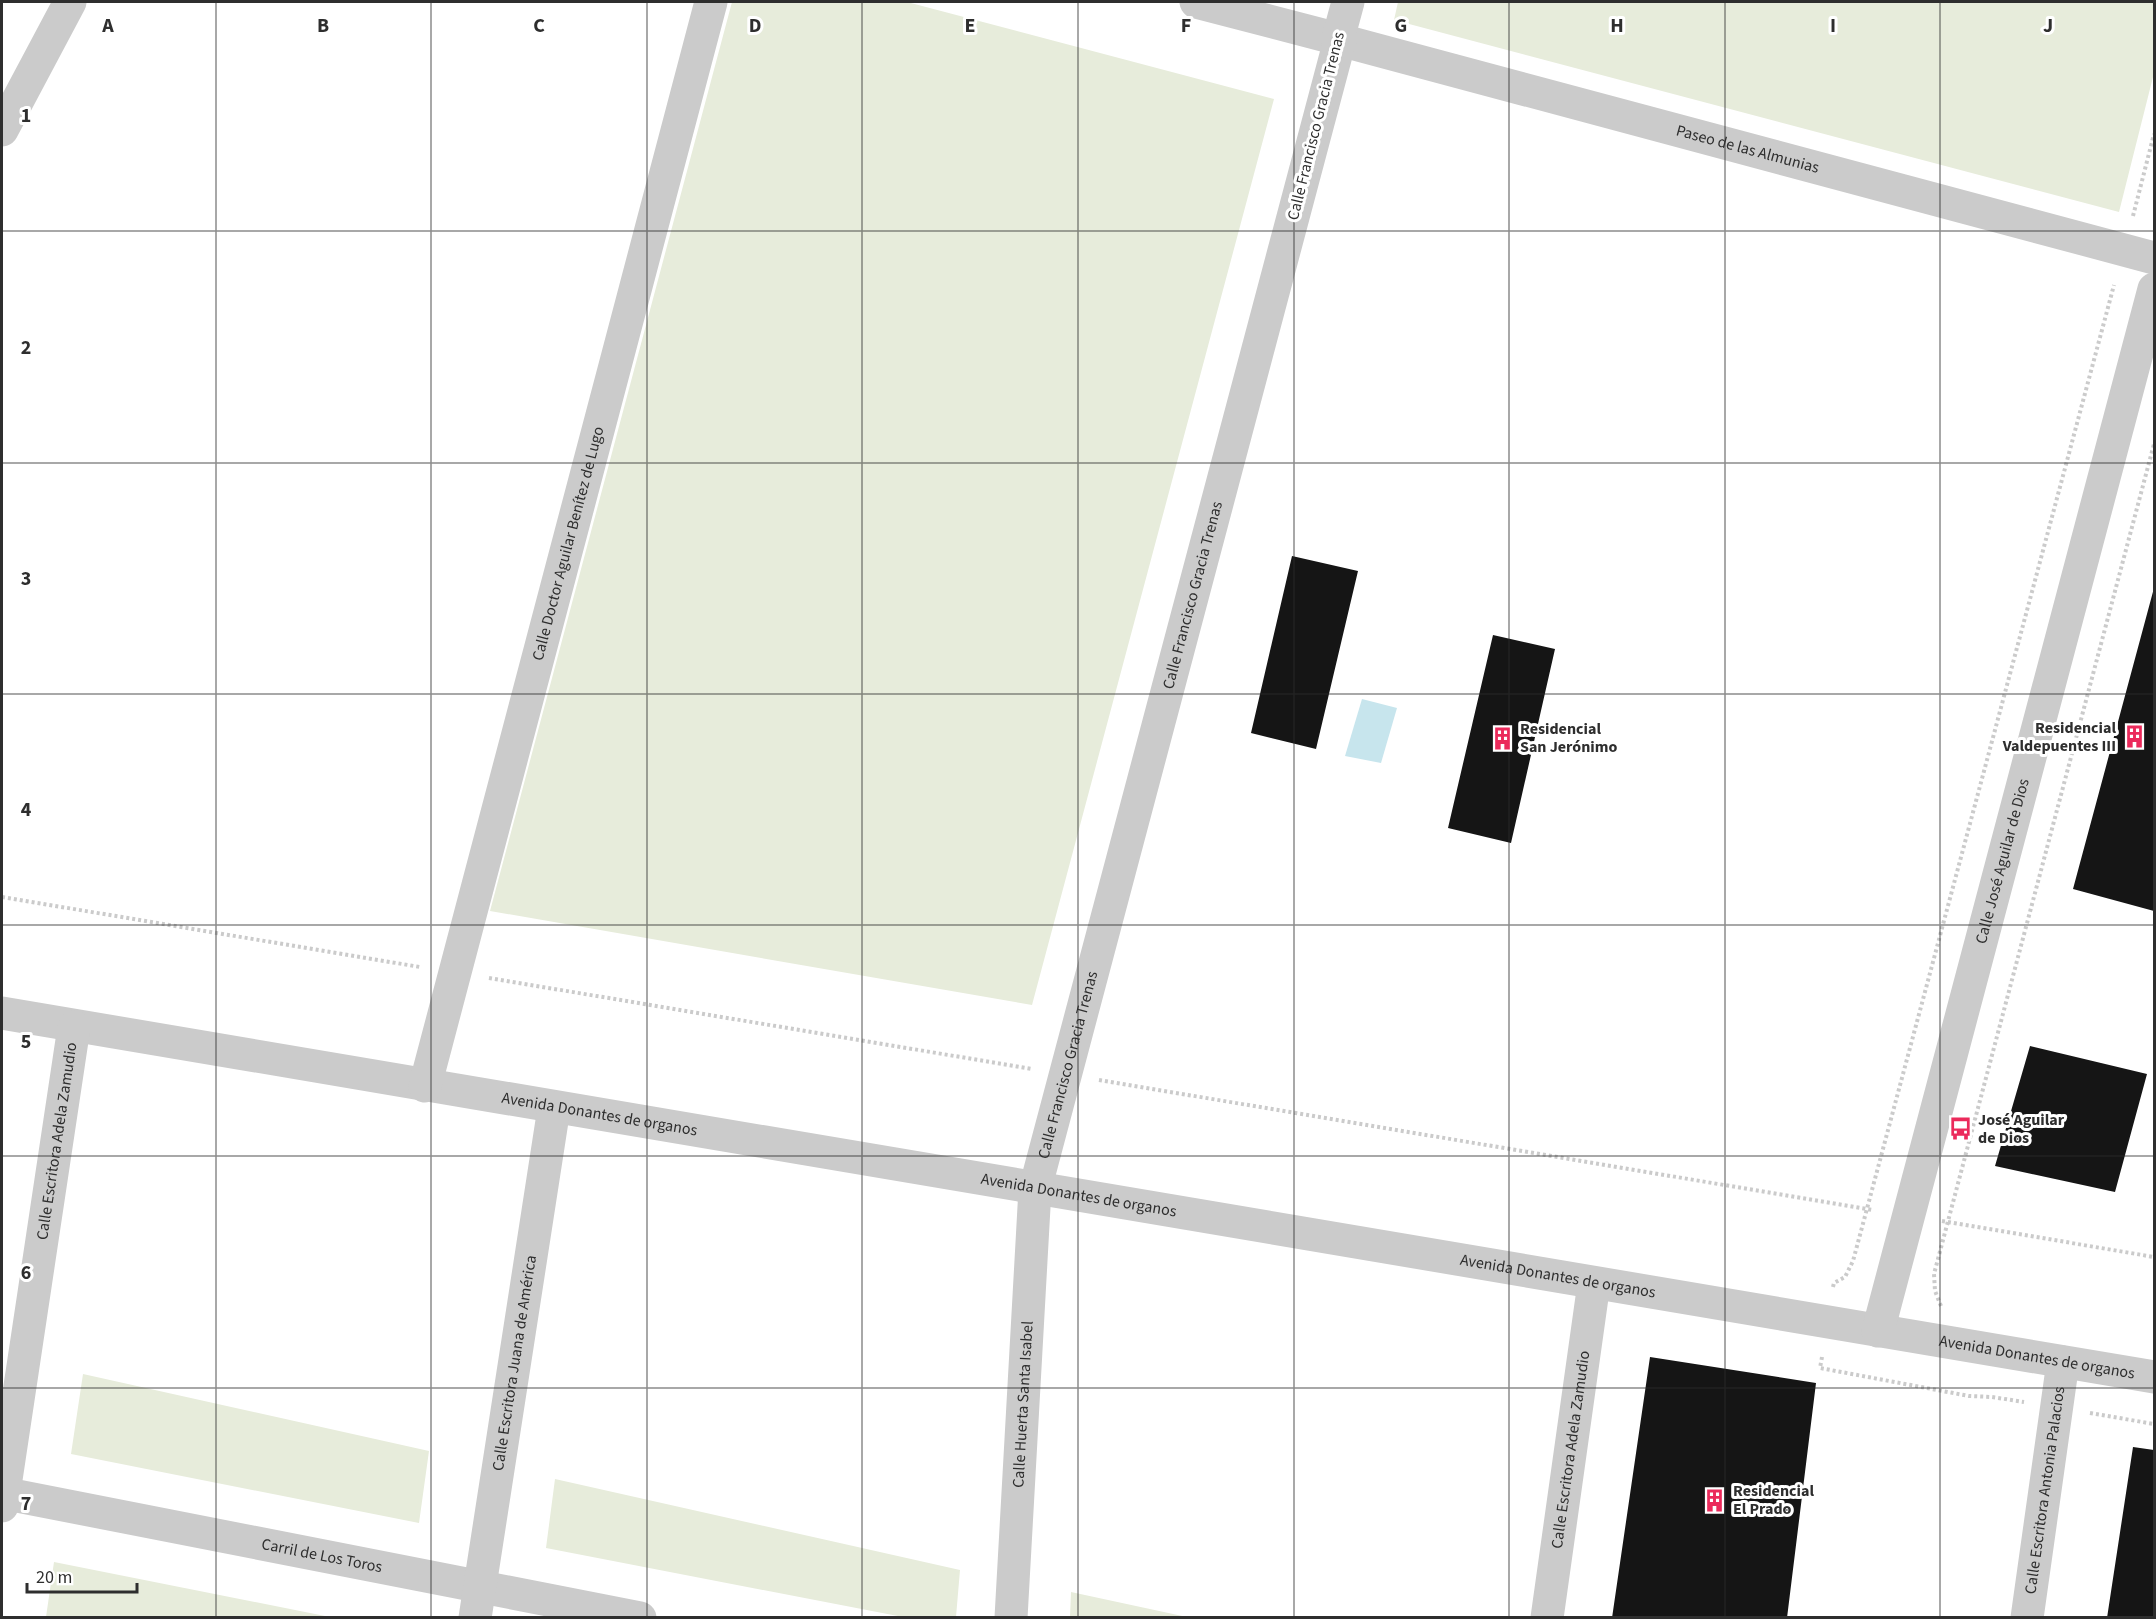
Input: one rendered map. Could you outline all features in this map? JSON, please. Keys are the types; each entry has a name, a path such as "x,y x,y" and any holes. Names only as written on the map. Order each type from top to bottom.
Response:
{"street":[{"path":"2,130 70,2"},
{"name":"Calle Doctor Aguilar Benítez de Lugo","path":"425,1086 711,2"},
{"name":"Paseo de las Almunias","path":"1196,2 2139,254"},
{"name":"Calle Francisco Gracia Trenas","path":"1035,1189 1347,2"},
{"name":"Calle José Aguilar de Dios","path":"1878,1331 2154,289"},
{"name":"Avenida Donantes de organos","path":"2,1013 2154,1377"},
{"name":"Calle Escritora Adela Zamudio","path":"2,1497 74,1027"},
{"name":"Calle Escritora Juana de América","path":"477,1602 554,1108"},
{"name":"Calle Huerta Santa Isabel","path":"1011,1617 1035,1189"},
{"name":"Calle Escritora Adela Zamudio","path":"1547,1617 1594,1283"},
{"name":"Calle Escritora Antonia Palacios","path":"2027,1617 2063,1362"},
{"name":"Carril de Los Toros","path":"2,1497 477,1602 640,1617"}],"path":[{"path":"2154,134 2139,254 1853,1261 1845,1277 1834,1283 1820,1368 1969,1396 1992,1397 2154,1424"},
{"path":"1935,1340 1941,1305 1935,1291 1934,1274 2154,444"}],"green space":[{"path":"732,2 907,2 1274,99 1032,1005 490,911"},
{"path":"1398,2 2154,2 2154,73 2119,212 1394,20"},
{"path":"83,1374 429,1451 419,1523 71,1454"},
{"path":"555,1479 960,1570 956,1617 903,1617 546,1548"},
{"path":"54,1562 330,1617 46,1617"},
{"path":"1071,1592 1187,1617 1070,1617"}],"water":[{"path":"1362,699 1397,708 1381,763 1345,756"}],"building":[{"path":"1292,556 1358,571 1316,749 1251,733"},
{"name":"Residencial Valdepuentes III","path":"2154,588 2154,911 2073,889"},
{"name":"Residencial San Jerónimo","path":"1493,635 1555,649 1511,843 1448,828"},
{"path":"2030,1046 2147,1074 2115,1192 1995,1166"},
{"name":"Residencial El Prado","path":"1650,1357 1816,1383 1787,1618 1612,1618"},
{"path":"2133,1447 2154,1450 2154,1618 2107,1618"}],"place":[{"name":"Residencial Valdepuentes III","path":"2134,737"},
{"name":"Residencial San Jerónimo","path":"1502,738"},
{"name":"José Aguilar de Dios","path":"1960,1129"},
{"name":"Residencial El Prado","path":"1715,1500"}]}
